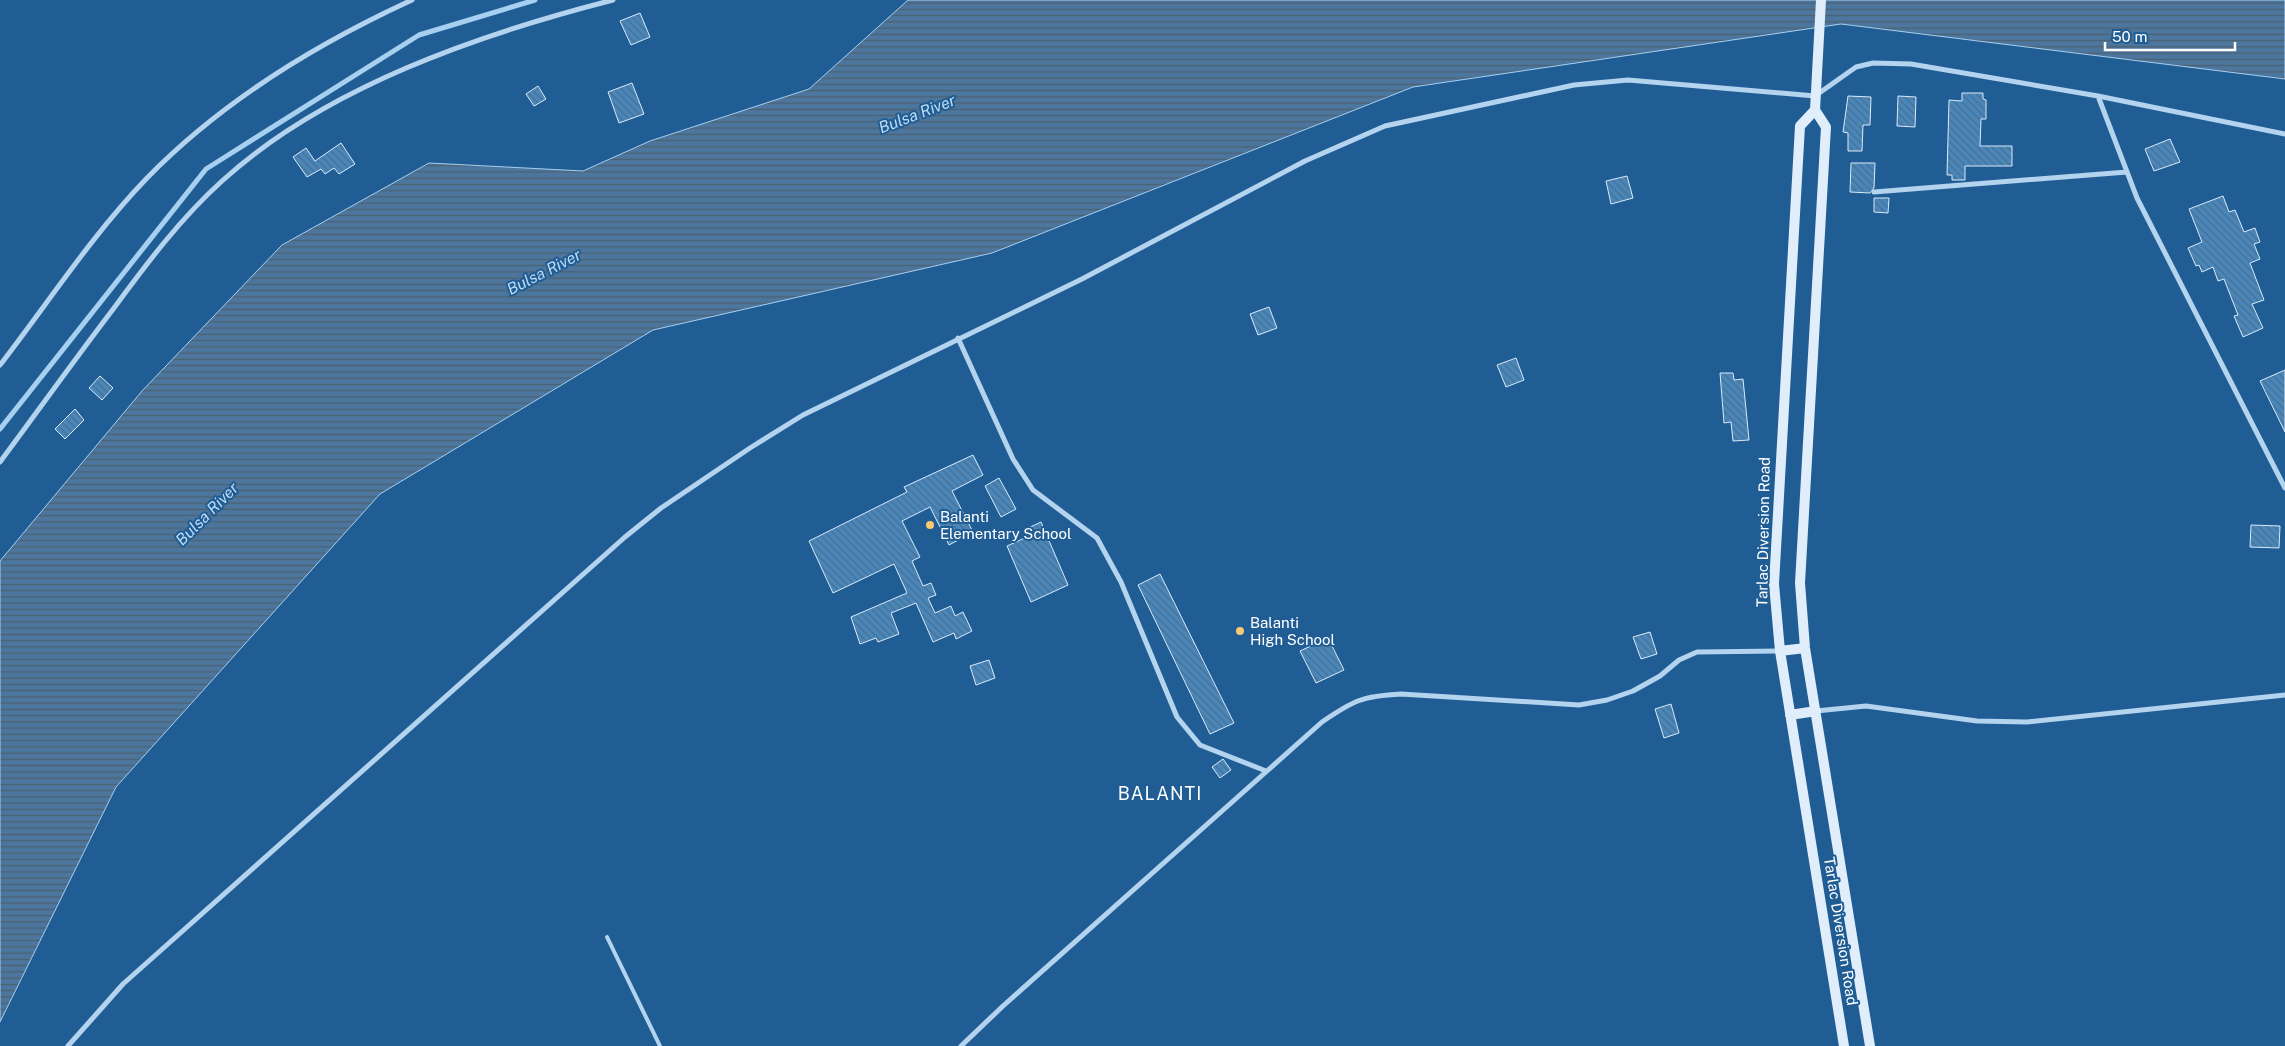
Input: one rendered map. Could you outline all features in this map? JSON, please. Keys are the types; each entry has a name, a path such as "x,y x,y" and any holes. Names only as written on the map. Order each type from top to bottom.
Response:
{"main road":[{"name":"Tarlac Diversion Road","path":"1821,0 1815,110 1826,127 1802,519 1800,584 1806,648 1870,1046"},
{"name":"Tarlac Diversion Road","path":"1815,110 1800,126 1774,584 1780,651 1844,1046"},
{"path":"1780,651 1806,648"},
{"path":"1790,716 1816,711"}],"street":[{"path":"0,365 113,217 146,179 177,150 246,94 300,57 358,25 412,0"},
{"path":"0,462 147,263 184,218 222,180 259,151 304,119 352,93 404,70 502,32 613,0"},
{"path":"68,1046 123,984 632,531 750,448 803,415 1082,279 1305,161 1385,126 1574,85 1628,80 1815,96 1856,68 1873,63 1891,63 1912,64 2098,96 2285,134"},
{"path":"2098,96 2141,207 2285,488"},
{"path":"1874,192 2127,172"},
{"path":"958,338 1013,459 1033,490 1097,538 1121,582 1177,717 1200,745 1266,772"},
{"path":"961,1046 1003,1006 1322,722 1350,703 1374,696 1401,694 1579,705 1608,700 1633,691 1660,676 1679,660 1698,652 1780,651"},
{"path":"1816,711 1866,706 1977,721 2027,722 2285,696"}],"lane":[{"path":"607,936 660,1046"}],"water":[{"name":"Bulsa River","path":"908,0 2285,0 2285,79 1841,24 1413,87 992,253 653,330 380,494 116,787 0,1022 0,561 142,391 282,245 429,163 583,171 650,141 809,89"}],"building":[{"path":"640,13 650,37 631,45 620,21"},
{"path":"632,83 644,114 619,123 608,92"},
{"path":"538,86 546,99 534,106 526,94"},
{"path":"1962,93 1983,93 1983,99 1986,100 1986,119 1981,119 1980,146 2012,146 2012,166 1965,166 1965,180 1952,180 1952,175 1947,175 1949,100 1962,101"},
{"path":"1848,96 1871,97 1870,125 1863,125 1862,151 1848,151 1848,133 1843,132"},
{"path":"1898,96 1916,97 1915,127 1897,126"},
{"path":"2170,139 2180,162 2154,171 2145,149"},
{"path":"341,143 355,164 339,174 334,168 325,174 321,169 307,177 293,157 306,148 315,161"},
{"path":"1851,163 1875,163 1874,188 1870,193 1850,192"},
{"path":"1627,176 1633,198 1611,204 1606,181"},
{"path":"2223,196 2229,212 2235,210 2244,232 2255,228 2260,242 2254,244 2260,259 2250,263 2264,300 2252,304 2263,328 2243,337 2234,316 2238,315 2224,279 2218,281 2213,267 2202,272 2199,265 2196,266 2188,248 2202,242 2189,209"},
{"path":"1874,198 1889,198 1888,213 1874,212"},
{"path":"1269,307 1277,328 1258,335 1250,314"},
{"path":"1516,358 1524,380 1506,387 1497,365"},
{"path":"2285,370 2285,432 2260,381"},
{"path":"1720,373 1733,373 1734,380 1743,379 1749,440 1733,441 1731,422 1724,423"},
{"path":"100,376 113,388 102,400 89,388"},
{"path":"75,409 84,420 65,439 55,429"},
{"path":"973,455 983,475 952,491 973,532 949,545 930,507 902,521 920,557 912,561 923,586 931,583 936,595 928,598 935,613 951,606 955,616 963,612 972,631 956,639 954,633 933,642 916,603 891,613 899,634 878,642 876,638 860,644 851,617 907,593 894,564 833,593 809,541 907,492 904,487"},
{"path":"999,478 1016,509 1001,517 985,486"},
{"path":"1041,522 1068,585 1031,602 1007,546 1027,537 1024,530"},
{"path":"2251,525 2280,526 2279,548 2250,547"},
{"path":"1160,574 1234,723 1210,734 1138,585"},
{"path":"1650,632 1657,654 1641,659 1633,637"},
{"path":"1328,638 1344,670 1316,683 1300,651"},
{"path":"989,660 995,678 976,685 970,666"},
{"path":"1671,704 1679,733 1664,738 1655,709"},
{"path":"1223,759 1231,770 1220,778 1212,767"}],"waterway":[{"path":"0,429 206,169 419,35 535,0"}],"place":[{"name":"Balanti Elementary School","path":"930,525"},
{"name":"Balanti High School","path":"1240,631"}],"district":[{"name":"BALANTI","path":"1160,793"}]}
